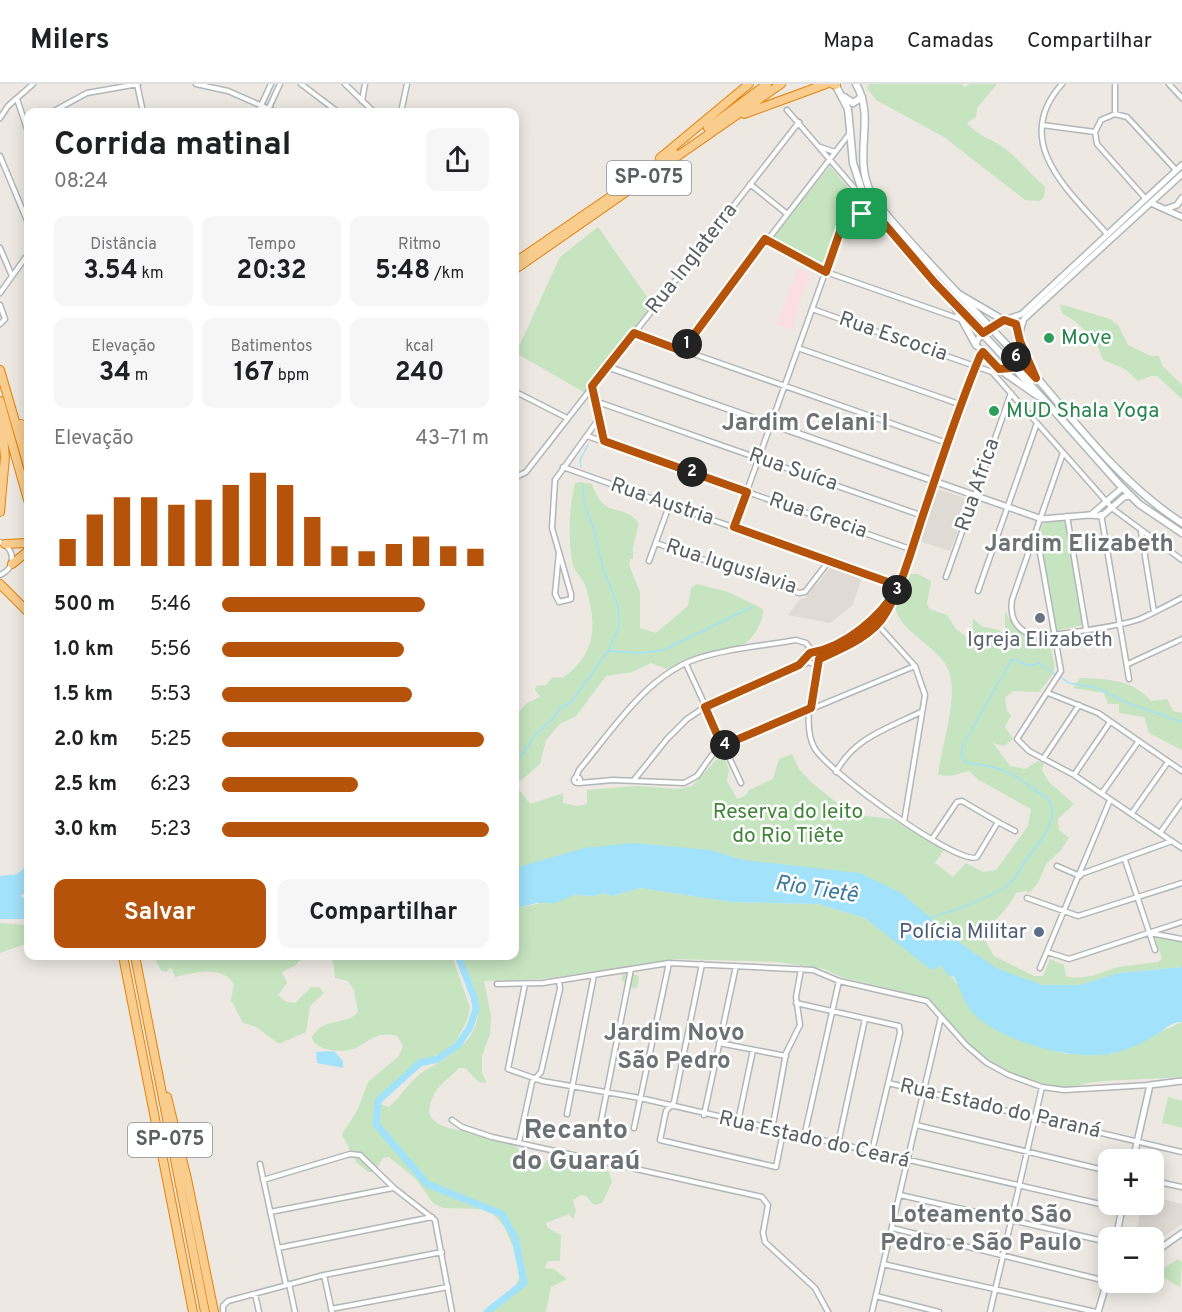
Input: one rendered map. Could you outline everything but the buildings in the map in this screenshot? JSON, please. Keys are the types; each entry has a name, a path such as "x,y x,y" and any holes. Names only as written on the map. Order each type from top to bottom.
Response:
{"highway":[{"path":"624,188 747,84"},
{"name":"SP-075","path":"519,263 694,140 767,84"},
{"name":"SP-075","path":"519,263 636,187 781,84"},
{"path":"811,91 817,84"},
{"path":"711,132 755,109 826,84"},
{"path":"0,370 24,450"},
{"path":"0,401 24,486"},
{"path":"12,404 24,430"},
{"path":"0,409 5,457 0,512"},
{"path":"3,543 24,543"},
{"path":"12,564 24,554"},
{"path":"0,584 24,608"},
{"name":"SP-075","path":"124,960 193,1312"},
{"name":"SP-075","path":"136,960 205,1312"},
{"path":"153,1047 187,1179 214,1312"}],"main road":[{"path":"835,84 848,109 855,172 865,200 950,299 1016,357 1151,507 1163,517 1168,514 1182,523"},
{"path":"856,84 862,97 864,120 862,168 867,187"},
{"path":"841,94 854,104 862,97"},
{"path":"852,147 858,152 862,181 884,211 1013,365 1122,488 1151,507"},
{"path":"952,290 1005,320"},
{"path":"950,299 976,345"},
{"path":"1020,341 1036,378"},
{"path":"999,369 1048,404"},
{"path":"1122,488 1132,489 1182,533"}],"street":[{"path":"0,118 16,98 33,84"},
{"path":"59,108 87,93 138,84 142,108"},
{"path":"196,84 228,91 262,104 266,108"},
{"path":"260,108 271,84"},
{"path":"269,108 280,84"},
{"path":"300,84 333,108"},
{"path":"345,84 370,108"},
{"path":"362,100 366,84"},
{"path":"402,108 407,84"},
{"path":"1062,84 1049,103 1042,125 1043,148 1053,172 1107,234"},
{"path":"1115,84 1115,114"},
{"path":"1169,84 1182,98"},
{"path":"16,98 24,121"},
{"path":"787,110 865,200"},
{"path":"1019,331 1024,319 1151,203 1181,178 1130,119 1115,114 1101,120 1095,132 1099,147 1145,198 1151,203 1182,217"},
{"name":"Rua Inglaterra","path":"519,476 526,472 799,122"},
{"path":"1042,125 1095,132"},
{"path":"682,351 851,129"},
{"path":"817,145 835,152 852,147"},
{"path":"0,156 24,213"},
{"path":"1005,320 1016,324 1020,341 1013,365 1007,369 999,369 976,345 986,331 1005,320 1022,314 1182,165"},
{"path":"750,184 786,213"},
{"path":"1164,209 1177,205 1182,198"},
{"path":"734,527 844,220 850,214 858,212 882,221"},
{"path":"765,239 826,272 960,319"},
{"path":"0,248 12,276"},
{"path":"0,292 24,260"},
{"path":"0,304 5,319 0,324"},
{"name":"Rua Escocia","path":"812,309 976,366 995,375 1113,509 1182,560"},
{"path":"634,333 947,444"},
{"path":"798,348 962,405"},
{"path":"813,658 846,647 877,624 886,613 913,550 947,444 983,352"},
{"path":"608,367 771,426 1042,519 1102,516 1113,509 1124,497 1131,496"},
{"path":"592,386 604,441"},
{"name":"Rua Africa","path":"946,577 1011,393"},
{"path":"519,394 567,418"},
{"name":"Rua Suíca","path":"595,401 923,516"},
{"path":"559,552 556,599 564,603 571,599 567,579 552,528 555,480 598,417"},
{"path":"978,591 1037,423"},
{"name":"Rua Grecia","path":"587,436 913,550"},
{"path":"1064,453 1012,600 1011,613 1016,624 1025,632 1038,635 1086,629 1136,620 1182,598"},
{"name":"Rua Austria","path":"563,467 899,586"},
{"path":"1089,515 1108,503 1122,488"},
{"path":"649,561 669,506"},
{"path":"1099,510 1102,516 1129,679"},
{"path":"1067,516 1086,629"},
{"path":"1141,531 1154,612"},
{"path":"1036,536 1060,674 1017,739 1029,751 1074,775 1182,848"},
{"path":"0,575 12,564 12,553 3,543"},
{"name":"Rua Iuguslavia","path":"656,543 799,593 805,592 829,561"},
{"path":"556,580 567,579"},
{"path":"634,780 667,739 687,719 705,707 813,658 866,626 890,601"},
{"path":"877,624 915,666 925,695 904,822"},
{"path":"1128,664 1182,639"},
{"path":"915,666 811,708 722,746 711,755 696,776 684,783 634,780 579,783 574,781 579,770 636,702 654,686 686,664 708,656 796,640 806,643 813,658 815,675 811,708 810,732 812,745 820,759 904,822 973,859 977,857 998,822"},
{"path":"686,664 741,783"},
{"path":"1048,693 1078,705 1110,722 1182,771"},
{"path":"1043,759 1078,705"},
{"path":"836,772 843,759 862,740 922,712"},
{"path":"1074,775 1110,722"},
{"path":"1102,793 1138,742"},
{"path":"1132,813 1168,762"},
{"path":"1040,968 1110,800"},
{"path":"932,838 957,802 962,801 1015,831"},
{"path":"1160,833 1182,802"},
{"path":"1057,867 1080,875 1172,841"},
{"path":"1125,860 1155,950"},
{"path":"1027,898 1064,913 1078,916 1182,883"},
{"path":"1047,952 1069,959 1182,922"},
{"path":"1149,933 1182,939"},
{"path":"634,1128 669,963"},
{"path":"497,984 558,981 669,963 813,970 839,981 921,999 931,1004 966,1045 987,1063 1009,1075 1042,1087 1064,1090 1182,1082"},
{"path":"702,964 674,1102 666,1111 660,1140 776,1167 783,1132"},
{"path":"704,1115 736,966"},
{"path":"601,1120 631,969"},
{"path":"772,1130 786,1056 800,1025 796,1003 801,969"},
{"path":"567,1114 594,975"},
{"path":"519,1142 532,1082 541,1072 560,989 558,981"},
{"path":"804,1137 839,981"},
{"name":"Rua Estado do Ceará","path":"525,984 508,1069 573,1087 640,1098 704,1115 1098,1202"},
{"path":"796,1003 899,1026 900,1033 872,1151"},
{"path":"872,1312 941,1016"},
{"path":"838,1144 865,1019"},
{"path":"719,1042 786,1056"},
{"path":"738,1122 753,1050"},
{"name":"Rua Estado do Paraná","path":"888,1083 1182,1152"},
{"path":"1135,1149 1150,1085"},
{"path":"990,1312 1042,1087"},
{"path":"452,1120 462,1127 492,1137 762,1197 768,1205 763,1233 765,1242 814,1288 828,1312"},
{"path":"916,1125 1098,1169"},
{"path":"263,1180 354,1153 360,1155 394,1188 437,1223 452,1312"},
{"path":"260,1164 278,1248 295,1312"},
{"path":"1164,1183 1182,1187"},
{"path":"270,1212 394,1188"},
{"path":"900,1195 1098,1240"},
{"path":"278,1248 432,1217"},
{"path":"892,1228 1098,1280"},
{"path":"1164,1246 1182,1233"},
{"path":"223,1312 223,1306 232,1300 288,1284 442,1252"},
{"path":"883,1264 1097,1312 1101,1293"},
{"path":"324,1275 331,1311 448,1287"},
{"path":"255,1294 259,1312"},
{"path":"876,1296 939,1312"}],"shaded area":[{"path":"798,269 810,273 793,323 796,325 791,330 777,324"},
{"path":"941,490 967,499 962,517 958,520 959,528 950,551 919,541 937,491"},
{"path":"831,567 862,578 852,606 830,623 788,615 800,599 805,598"},
{"path":"1164,1200 1182,1204 1182,1224 1164,1236 1164,1227 1137,1227 1140,1215 1164,1215"}],"green space":[{"path":"869,84 961,84 965,87 970,84 997,84 977,108 976,117 967,123 976,132 1002,146 1017,159 1045,187 1044,197 1040,201 1025,200 944,137 876,100 867,88"},
{"path":"830,166 871,215 852,211 840,220 822,266 775,242 772,238"},
{"path":"598,227 652,304 585,393 519,355 519,346 560,257"},
{"path":"1060,304 1110,319 1118,325 1128,345 1151,356 1159,356 1162,365 1182,385 1182,399 1157,376 1138,381 1125,369 1103,360 1096,342 1076,322 1062,313"},
{"name":"Reserva do leito do Rio Tiête","path":"575,483 592,484 602,503 625,513 639,523 633,547 633,559 630,559 629,565 640,592 640,628 656,633 688,606 691,588 697,584 728,592 763,609 763,614 754,635 742,646 679,663 667,669 651,663 632,672 606,676 576,716 560,724 546,740 540,764 519,782 519,712 527,703 540,697 535,690 536,686 546,685 553,677 562,678 574,669 582,659 592,637 592,612 589,599 585,585 573,565 570,542 570,512"},
{"path":"1065,520 1083,625 1055,631 1039,536 1043,522"},
{"name":"Reserva do leito do Rio Tiête","path":"906,574 918,574 931,581 927,603 929,609 947,615 956,629 972,641 973,618 981,626 999,630 1005,635 1005,612 1023,634 1050,640 1054,664 1051,677 1039,692 1013,691 1005,698 1007,711 1011,715 1005,727 1013,739 1004,746 993,743 1010,766 1025,769 1038,761 1044,764 1042,770 1049,782 1074,804 1058,819 1059,830 1069,838 1061,850 1046,864 1038,883 1029,893 1026,891 1016,893 982,935 994,956 1034,976 1043,976 1050,959 1064,965 1066,976 1074,978 1092,976 1118,967 1158,962 1162,958 1155,938 1182,941 1182,967 1119,973 1085,984 1085,990 1017,985 903,903 519,874 519,790 530,804 563,793 563,803 577,806 587,804 587,790 635,786 679,789 692,786 720,756 725,759 729,770 727,781 737,799 746,795 749,790 773,779 779,759 792,754 799,769 812,783 851,814 892,819 944,850 935,863 953,877 966,863 983,872 996,870 1028,826 1031,809 979,780 969,771 950,776 938,775 949,721 951,680 943,661 903,623 895,606"},
{"path":"1080,678 1127,684 1136,688 1151,701 1167,699 1173,711 1182,713 1182,750 1149,733 1144,717 1119,713 1119,704 1108,704 1104,693 1073,688"},
{"path":"640,888 731,902 818,904 865,918 936,969 941,964 990,1024 1032,1045 1066,1054 1112,1054 1182,1022 1182,1077 1106,1081 1063,1088 1031,1082 1016,1076 989,1059 953,1027 949,1031 926,1002 917,996 841,977 824,969 778,962 675,959 630,966 631,973 639,976 638,986 634,989 622,980 623,968 541,979 484,981 491,1016 490,1034 482,1056 482,1073 487,1083 479,1082 465,1068 459,1068 436,1091 430,1106 431,1116 437,1123 447,1128 486,1134 504,1140 518,1149 536,1168 542,1169 546,1161 551,1159 566,1159 583,1169 597,1166 609,1172 612,1182 602,1203 594,1205 586,1196 581,1195 573,1200 576,1211 573,1219 569,1214 546,1223 548,1228 561,1235 560,1261 548,1261 544,1268 554,1269 567,1279 551,1287 546,1312 491,1312 511,1295 520,1276 513,1247 504,1226 492,1213 482,1209 443,1208 433,1203 416,1179 389,1157 383,1158 374,1172 368,1172 356,1162 342,1134 357,1111 368,1082 399,1056 403,1046 397,1036 388,1035 380,1035 356,1048 342,1051 329,1050 314,1042 312,1037 316,1031 328,1024 348,1019 358,1012 354,990 348,981 335,978 332,960 453,960 470,1008 467,1020 452,1049 418,1063 404,1082 389,1086 378,1103 389,1107 421,1073 446,1058 464,1043 476,1024 478,1013 476,1000 462,960 519,960 519,908 575,895 594,896 604,893 616,895"},
{"path":"0,923 24,925 24,944 0,953"},
{"path":"156,960 300,960 296,965 282,972 287,983 278,995 285,1001 295,1003 311,987 319,987 324,993 310,1006 306,1032 279,1044 256,1027 243,1023 231,1000 234,984 229,978 215,972 175,977 171,967 166,972 161,971"},
{"path":"1168,1097 1182,1101 1182,1128 1162,1123"},
{"path":"1178,1259 1182,1262 1180,1287 1164,1278 1164,1268"}],"water":[{"name":"Rio Tietê","path":"633,843 710,850 743,860 860,873 901,893 960,943 996,968 1043,985 1080,985 1119,973 1182,967 1182,1022 1170,1025 1133,1047 1105,1055 1066,1053 1025,1043 977,1017 966,1003 954,977 947,974 941,965 936,969 930,969 865,918 818,904 731,902 640,888 612,896 604,893 594,896 575,895 555,903 536,903 519,908 519,867 585,848"},
{"path":"24,868 24,894 20,896 24,898 24,919 0,919 0,876 17,874"},
{"path":"334,1051 343,1061 343,1068 317,1063 316,1052"}],"waterway":[{"path":"581,467 580,460 588,445"},
{"path":"519,759 534,737 560,708 571,702 608,651 619,627 618,606 603,569 593,526 584,504 583,486"},
{"path":"608,651 642,653 664,650 752,607"},
{"path":"930,918 980,900 1007,886 1046,832 1052,818 1052,811 1051,804 1042,794 1008,773 984,765 966,763 961,755 963,745 1012,659 1030,666 1039,663 1056,675"},
{"path":"1060,677 1069,683 1097,688 1130,704 1182,722"},
{"path":"460,960 474,997 476,1009 470,1027 458,1045 438,1059 420,1063 378,1101 376,1124 427,1184 502,1214 515,1238 524,1283 487,1312"}],"place":[{"name":"Move","path":"1049,338"},
{"name":"MUD Shala Yoga","path":"994,411"},
{"name":"Igreja Elizabeth","path":"1040,618"},
{"name":"Polícia Militar","path":"1039,932"}],"district":[{"name":"Jardim Celani I","path":"805,424"},
{"name":"Jardim Elizabeth","path":"1079,545"},
{"name":"Jardim Novo São Pedro","path":"674,1048"},
{"name":"Recanto do Guaraú","path":"576,1146"},
{"name":"Loteamento São Pedro e São Paulo","path":"981,1230"}],"route":[{"path":"862,214 854,212 844,220 826,272 765,239 682,351 634,333 592,386 604,441 747,492 734,527 899,586 890,601 866,626 843,641 817,654 810,653 808,658 799,665 705,707 722,746 811,708 819,659 846,647 877,624 886,613 899,586 913,550 947,444 983,352 999,369 1011,368 1016,357 1036,378 1020,341 1016,324 1004,320 983,333 935,283 882,221 862,214"}]}
